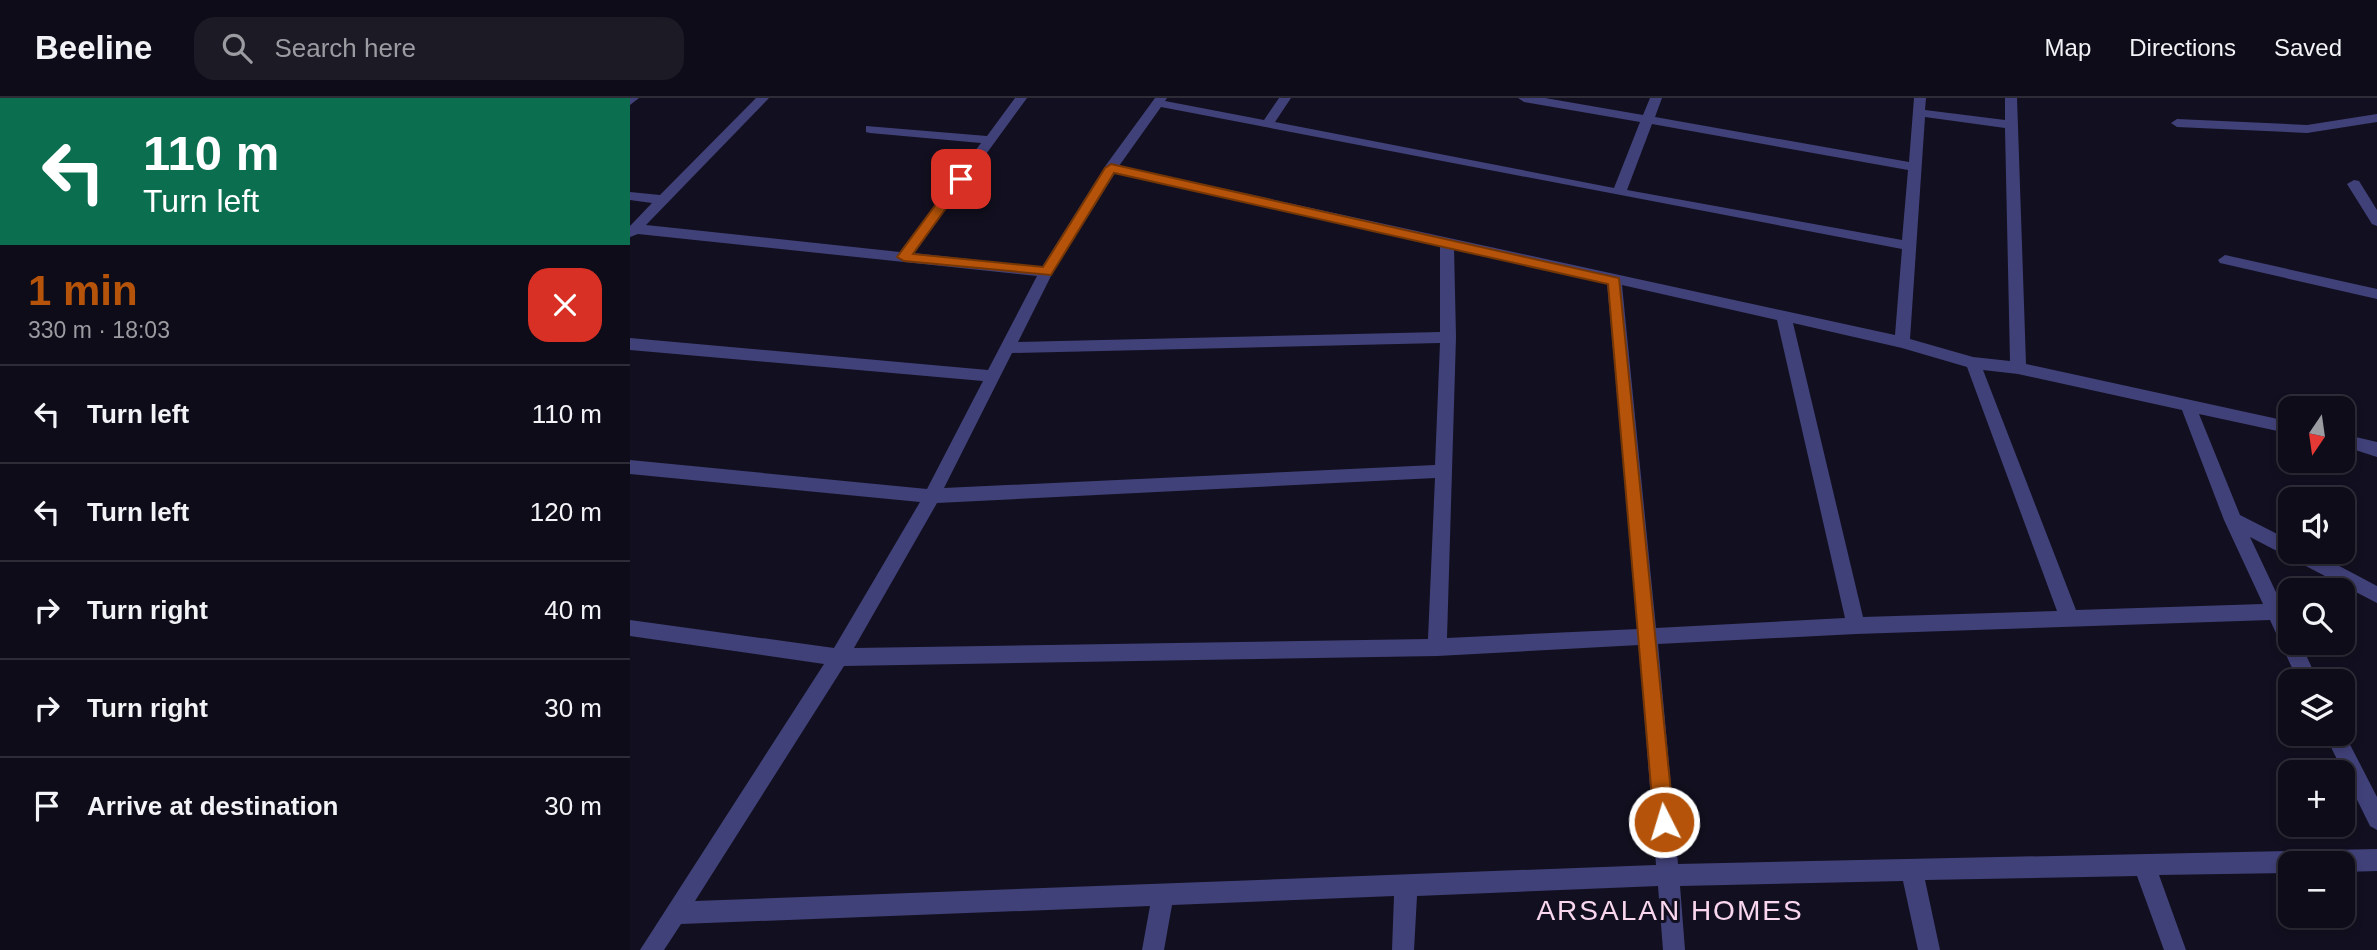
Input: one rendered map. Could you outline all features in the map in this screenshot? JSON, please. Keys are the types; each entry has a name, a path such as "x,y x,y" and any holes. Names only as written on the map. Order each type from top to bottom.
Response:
{"street":[{"path":"633,231 763,98"},
{"path":"904,257 1021,98"},
{"path":"1267,124 1285,98"},
{"path":"1524,98 1915,167"},
{"path":"1619,193 1656,98"},
{"path":"1902,342 1920,98"},
{"path":"2011,98 2018,368"},
{"path":"651,950 839,657 932,496 1046,272 1111,168 1159,101 1619,193 1909,246"},
{"path":"1920,113 2012,125"},
{"path":"2177,123 2306,129 2377,118"},
{"path":"870,129 990,140"},
{"path":"1111,168 1902,342 1973,363 2018,368 2278,425"},
{"path":"2354,184 2377,221"},
{"path":"630,196 664,200"},
{"path":"633,231 1046,272"},
{"path":"1437,647 1448,337 1447,244"},
{"path":"2225,260 2377,294"},
{"path":"1615,281 1674,950"},
{"path":"1784,317 1856,626"},
{"path":"1007,348 1448,337"},
{"path":"630,344 992,376"},
{"path":"1973,363 2070,620"},
{"path":"2188,406 2233,520 2302,669"},
{"path":"2356,444 2377,450"},
{"path":"630,467 932,496 1443,471"},
{"path":"2233,520 2278,544"},
{"path":"2317,564 2377,595"},
{"path":"630,628 839,657 1437,647 1856,626 2274,612"},
{"path":"2340,746 2377,819"},
{"path":"674,913 1668,875 2377,860"},
{"path":"2144,865 2175,950"},
{"path":"1912,870 1929,950"},
{"path":"1403,950 1406,885"},
{"path":"1153,950 1163,894"}],"district":[{"name":"ARSALAN HOMES","path":"1670,910"}],"route":[{"path":"961,179 904,257 1046,272 1111,168 1615,281 1664,822"}]}
